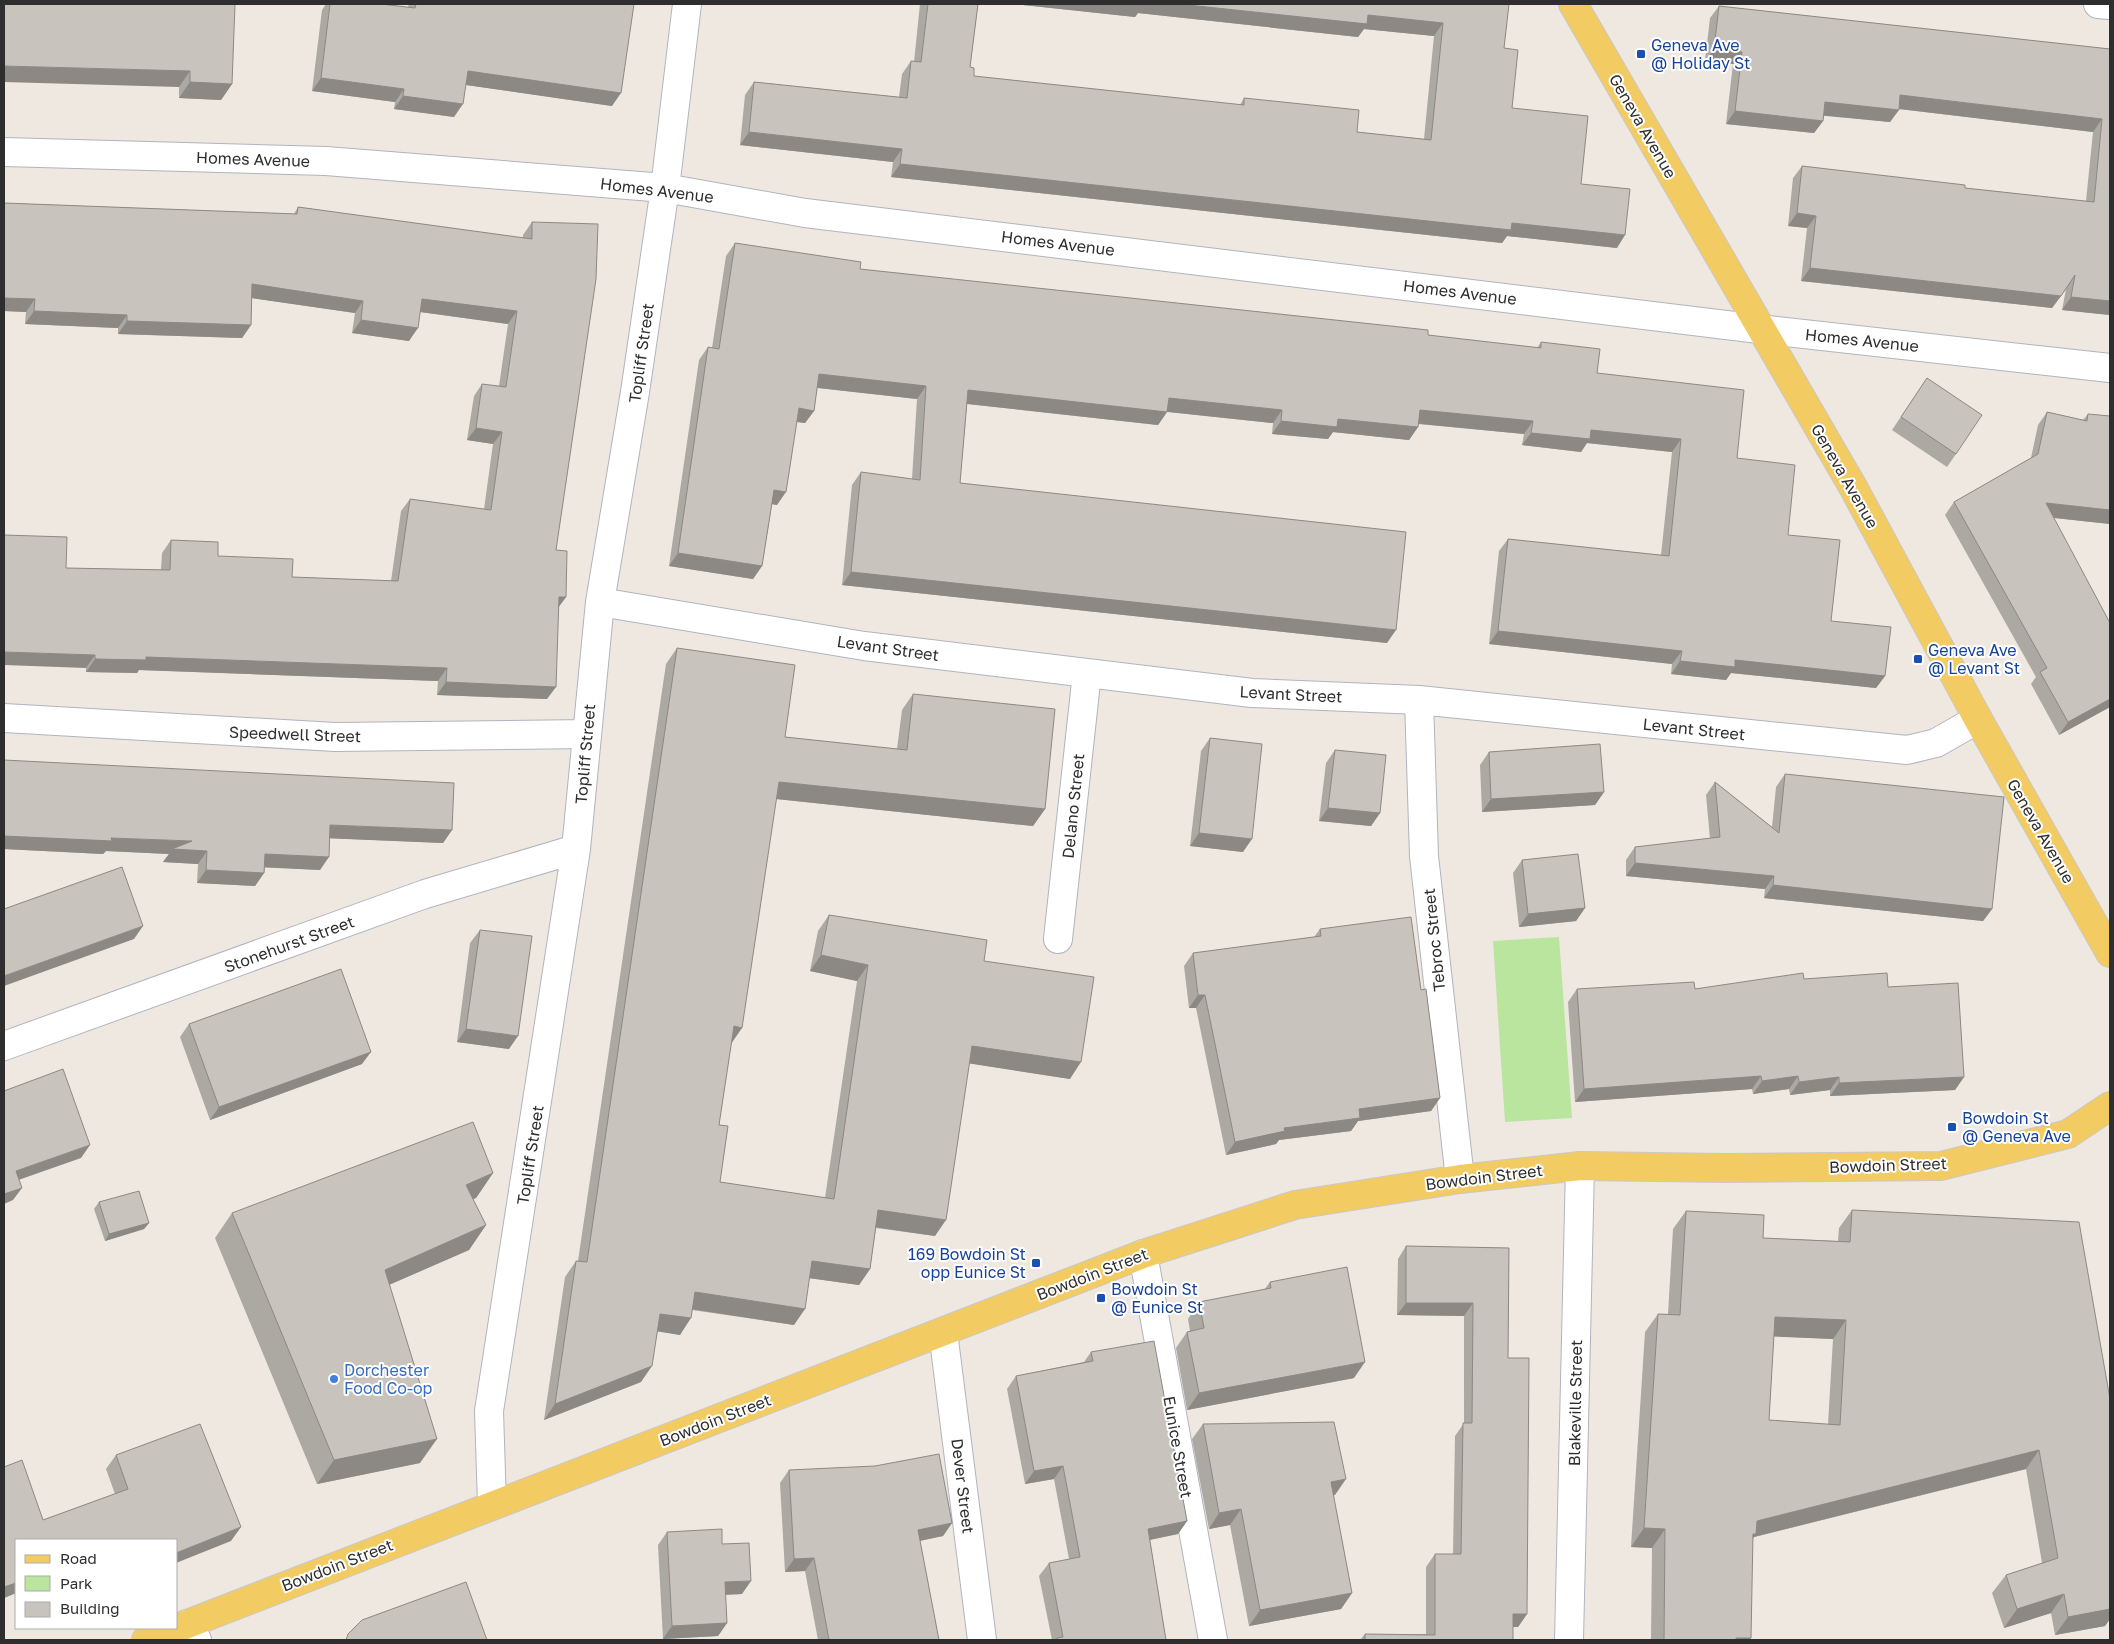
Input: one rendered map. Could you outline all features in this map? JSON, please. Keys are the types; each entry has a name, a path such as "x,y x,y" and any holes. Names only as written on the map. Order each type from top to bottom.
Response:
{"main road":[{"name":"Geneva Avenue","path":"1573,4 1759,329 1853,487 1978,719 2110,953"},
{"name":"Bowdoin Street","path":"146,1640 192,1632 492,1505 1143,1254 1295,1205 1460,1179 1580,1166 1737,1168 1941,1166 2068,1134 2110,1106"}],"street":[{"name":"Topliff Street","path":"492,1505 489,1411 576,849 600,602 636,392 665,188 687,4"},
{"path":"2098,4 2110,5"},
{"name":"Homes Avenue","path":"4,152 326,161 665,188 805,213 1759,329 2110,368"},
{"name":"Levant Street","path":"600,602 864,646 1252,693 1419,700 1907,750 1936,743 1978,719"},
{"name":"Delano Street","path":"1058,939 1088,674"},
{"name":"Tebroc Street","path":"1419,700 1424,856 1460,1179"},
{"name":"Speedwell Street","path":"4,718 335,738 587,734"},
{"name":"Stonehurst Street","path":"4,1046 425,894 576,849"},
{"name":"Blakeville Street","path":"1569,1640 1580,1166"},
{"name":"Eunice Street","path":"1143,1254 1214,1640"},
{"name":"Dever Street","path":"943,1332 982,1640"}],"green space":[{"path":"1559,937 1572,1118 1505,1122 1493,941"}],"building":[{"path":"4,4 235,4 232,84 190,82 190,71 4,66"},
{"path":"330,4 381,4 415,8 416,4 634,4 621,93 468,71 463,104 403,96 404,89 321,78"},
{"path":"928,4 978,4 970,67 974,68 974,76 1244,105 1244,98 1359,110 1357,132 1431,140 1443,23 1368,15 1367,24 1179,4 1509,4 1504,48 1518,50 1512,108 1588,116 1581,184 1630,189 1625,235 1512,223 1511,230 900,164 902,149 749,132 754,82 907,98 911,61 921,62"},
{"path":"1719,6 2110,49 2110,301 2071,297 2075,275 2061,296 1810,268 1816,216 1797,213 1802,166 1965,185 1965,188 2094,202 2102,119 1900,95 1899,110 1825,102 1823,121 1735,111 1742,52 1714,49"},
{"path":"4,203 297,214 298,207 532,239 532,222 598,224 596,279 556,550 567,551 566,597 559,597 556,687 446,682 447,668 146,657 146,660 95,659 95,655 4,652 4,535 67,537 66,568 170,570 171,540 218,542 218,556 293,559 292,577 398,581 410,499 491,510 502,432 476,428 482,384 506,387 517,311 422,299 418,328 361,320 363,301 252,284 251,325 127,321 127,315 34,311 35,299 4,298"},
{"path":"735,243 861,262 860,269 1428,330 1428,335 1541,348 1541,342 1600,349 1597,373 1744,390 1737,458 1795,465 1788,535 1840,540 1831,621 1891,627 1885,676 1735,660 1735,667 1680,661 1682,651 1498,631 1508,539 1669,556 1681,439 1591,430 1590,439 1531,433 1533,421 1420,410 1418,427 1338,419 1337,427 1281,421 1282,410 1169,398 1167,412 968,390 960,483 1406,532 1396,630 851,572 861,472 920,480 926,386 819,374 814,411 799,408 786,492 774,490 762,566 678,553 708,347 719,349"},
{"path":"1927,378 1982,415 1956,454 1901,417"},
{"path":"2047,412 2087,421 2088,414 2110,416 2110,510 2046,503 2110,623 2110,699 2068,722 2040,672 2047,668 1954,502 2038,454"},
{"path":"677,648 795,665 785,737 907,750 913,694 1055,709 1045,809 779,782 742,1028 734,1026 719,1125 728,1126 720,1182 834,1199 868,965 821,955 829,915 987,940 984,961 1094,977 1081,1062 972,1046 946,1220 878,1210 870,1269 812,1261 805,1309 695,1292 691,1318 660,1314 652,1366 555,1404 576,1261 587,1262"},
{"path":"1210,738 1262,744 1252,839 1199,833"},
{"path":"1600,744 1604,792 1491,799 1489,752"},
{"path":"1335,750 1386,755 1380,813 1328,808"},
{"path":"4,760 454,783 452,830 330,825 329,857 265,854 264,873 206,870 207,851 172,849 192,841 111,838 112,841 4,836"},
{"path":"1785,774 2004,797 1992,909 1773,885 1774,876 1635,863 1635,847 1720,837 1715,782 1779,833"},
{"path":"1578,854 1585,908 1528,914 1522,860"},
{"path":"122,867 143,926 4,976 4,909"},
{"path":"1411,917 1421,990 1426,989 1440,1098 1359,1109 1360,1118 1284,1128 1285,1131 1235,1142 1205,995 1198,995 1193,953 1321,936 1320,929"},
{"path":"480,930 532,936 518,1036 466,1029"},
{"path":"341,969 371,1052 219,1107 189,1024"},
{"path":"1803,973 1804,979 1887,973 1888,987 1958,983 1964,1077 1839,1083 1839,1077 1799,1082 1798,1076 1762,1081 1761,1076 1584,1089 1577,989 1694,982 1695,989"},
{"path":"63,1069 90,1145 16,1171 22,1188 4,1194 4,1091"},
{"name":"Dorchester Food Co-op","path":"473,1122 493,1173 466,1185 486,1225 385,1270 437,1439 334,1460 232,1213"},
{"path":"139,1191 149,1223 109,1234 99,1202"},
{"path":"1852,1210 2079,1222 2110,1399 2110,1609 2068,1617 2064,1594 2017,1609 2006,1575 2058,1558 2039,1450 1757,1521 1756,1534 1753,1534 1751,1638 1736,1638 1736,1640 1664,1640 1665,1529 1644,1528 1658,1314 1680,1315 1686,1211 1764,1215 1763,1238 1850,1242","holes":["1775,1317 1846,1320 1840,1425 1769,1420"]},
{"path":"1406,1246 1509,1248 1508,1358 1529,1358 1527,1614 1513,1614 1513,1640 1365,1640 1365,1634 1435,1635 1435,1554 1461,1554 1463,1423 1472,1423 1473,1303 1406,1303"},
{"path":"1347,1267 1365,1362 1199,1393 1187,1332 1204,1328 1199,1302 1271,1288 1270,1282"},
{"path":"1154,1341 1187,1521 1148,1529 1166,1640 1057,1640 1057,1638 1063,1637 1049,1563 1080,1557 1063,1466 1034,1471 1016,1376 1093,1361 1091,1352"},
{"path":"1334,1422 1346,1479 1331,1482 1352,1593 1260,1610 1241,1509 1219,1513 1203,1424"},
{"path":"200,1424 241,1527 178,1552 178,1539 15,1539 15,1583 4,1587 4,1467 22,1460 43,1520 128,1489 116,1455"},
{"path":"939,1454 952,1523 918,1530 939,1640 829,1640 814,1558 794,1559 789,1470 875,1466"},
{"path":"722,1529 722,1544 749,1543 751,1581 725,1582 727,1623 672,1626 667,1532"},
{"path":"466,1582 487,1640 346,1640 348,1634 362,1620"}],"place":[{"name":"Geneva Ave @ Holiday St","path":"1641,54"},
{"name":"Geneva Ave @ Levant St","path":"1918,659"},
{"name":"Bowdoin St @ Geneva Ave","path":"1952,1127"},
{"name":"169 Bowdoin St opp Eunice St","path":"1036,1263"},
{"name":"Bowdoin St @ Eunice St","path":"1101,1298"},
{"name":"Dorchester Food Co-op","path":"334,1379"}]}
